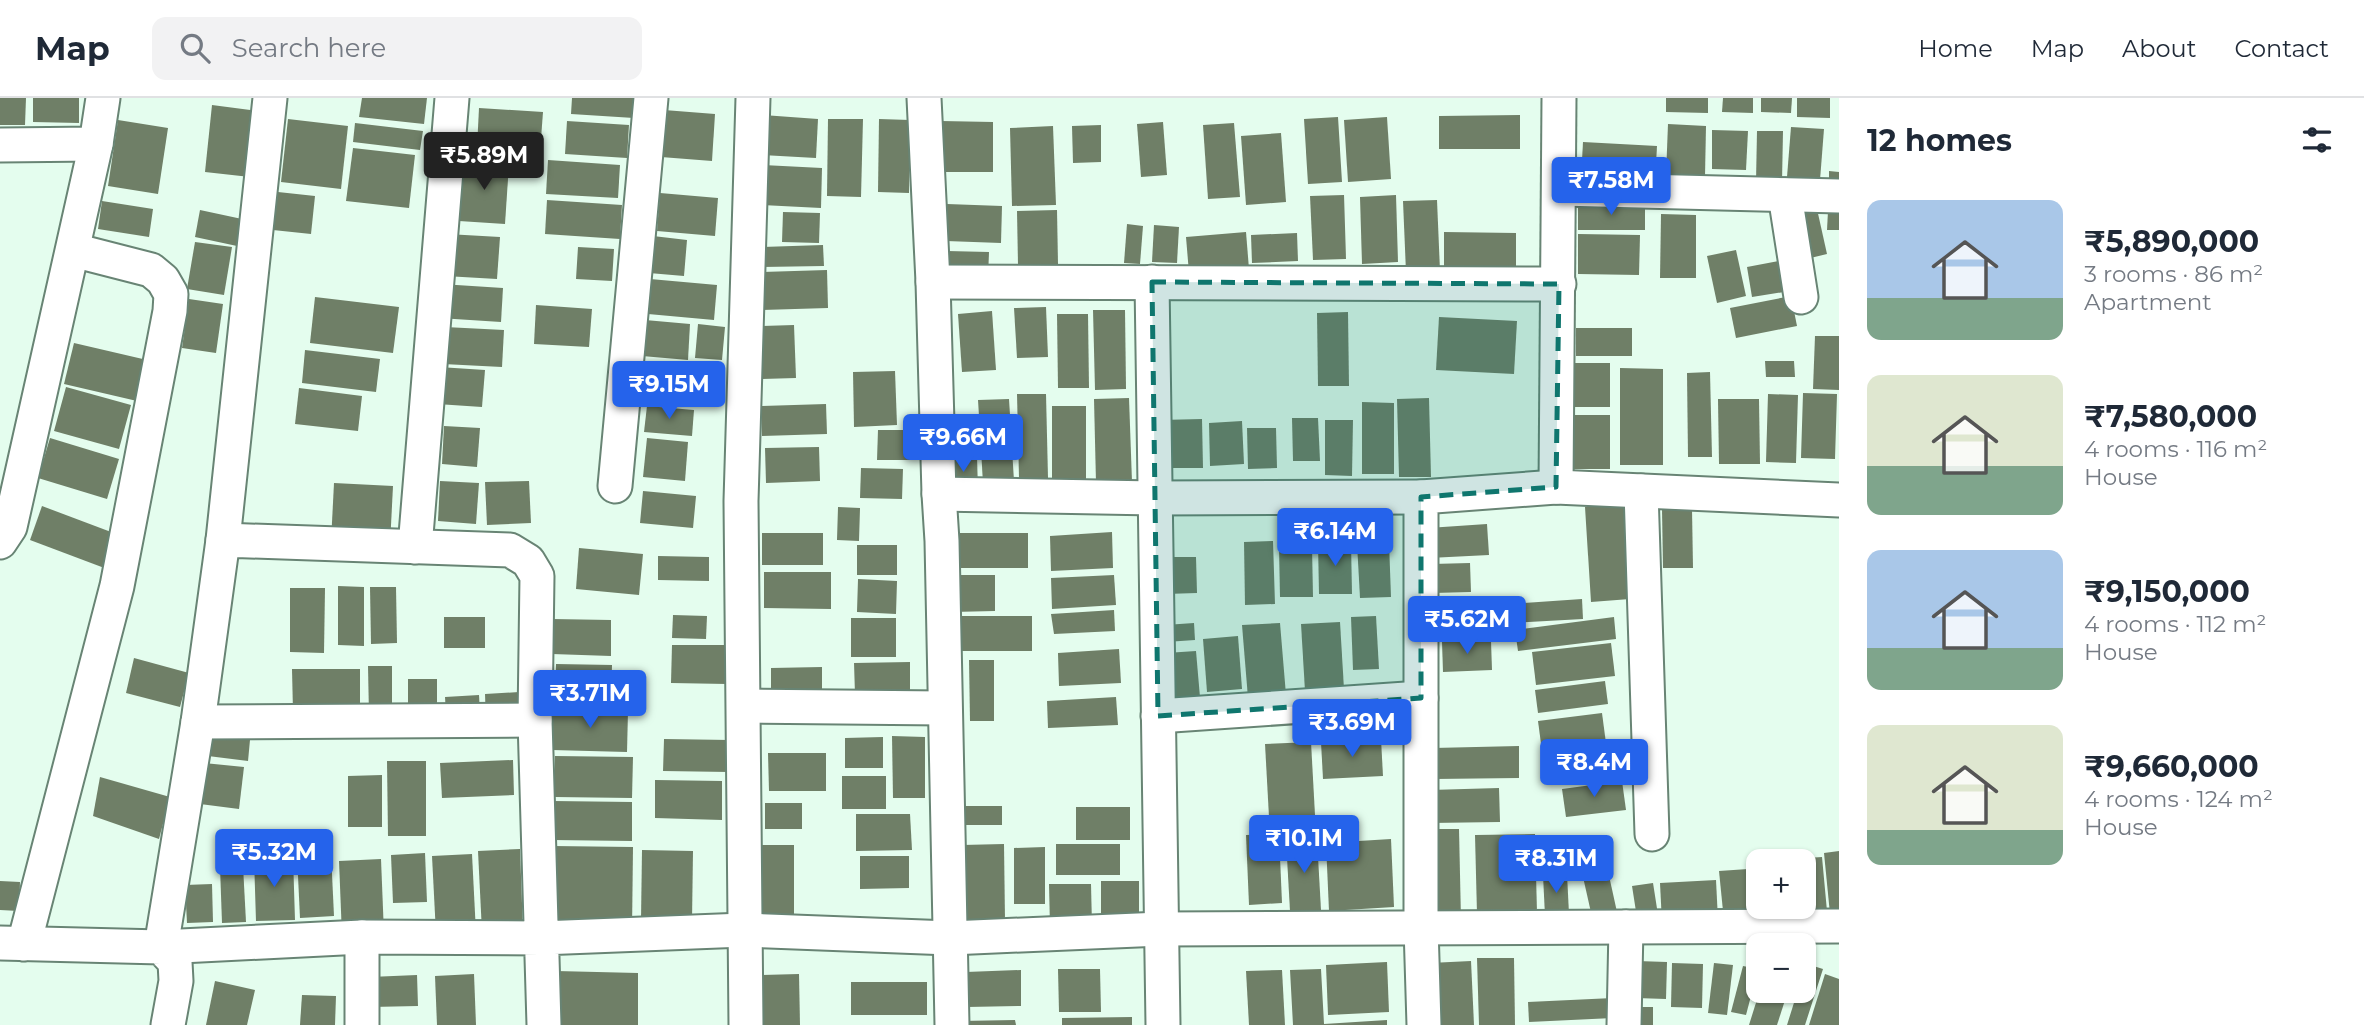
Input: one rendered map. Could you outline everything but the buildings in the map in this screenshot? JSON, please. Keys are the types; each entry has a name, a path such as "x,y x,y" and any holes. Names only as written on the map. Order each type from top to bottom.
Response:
{"street":[{"path":"0,542 10,527 96,144 103,98"},
{"path":"161,947 198,722 223,540 270,98"},
{"path":"415,547 452,98"},
{"path":"615,486 651,98"},
{"path":"746,1025 741,501 753,98"},
{"path":"924,98 942,541 952,1025"},
{"path":"1556,487 1559,98"},
{"path":"0,145 96,144"},
{"path":"1560,190 1839,196"},
{"path":"1785,195 1801,297"},
{"path":"73,250 151,270 163,280 171,294 170,311 117,586 12,944 161,947 362,937 541,938 744,930 950,938 1161,929 1839,926"},
{"path":"933,282 1559,284"},
{"path":"1152,282 1163,1025"},
{"path":"939,494 1155,498 1421,497 1556,487 1839,500"},
{"path":"1641,491 1652,834"},
{"path":"1421,497 1421,927 1424,1025"},
{"path":"223,540 510,550 528,561 537,576 535,720 544,1025"},
{"path":"1158,716 1421,698"},
{"path":"744,706 944,708"},
{"path":"198,722 535,720"},
{"path":"1624,1025 1626,927"},
{"path":"362,937 362,1025"},
{"path":"161,947 175,962 176,981 168,1025"}],"highlighted area":[{"path":"1152,282 1559,284 1556,487 1421,497 1421,698 1158,716"}]}
